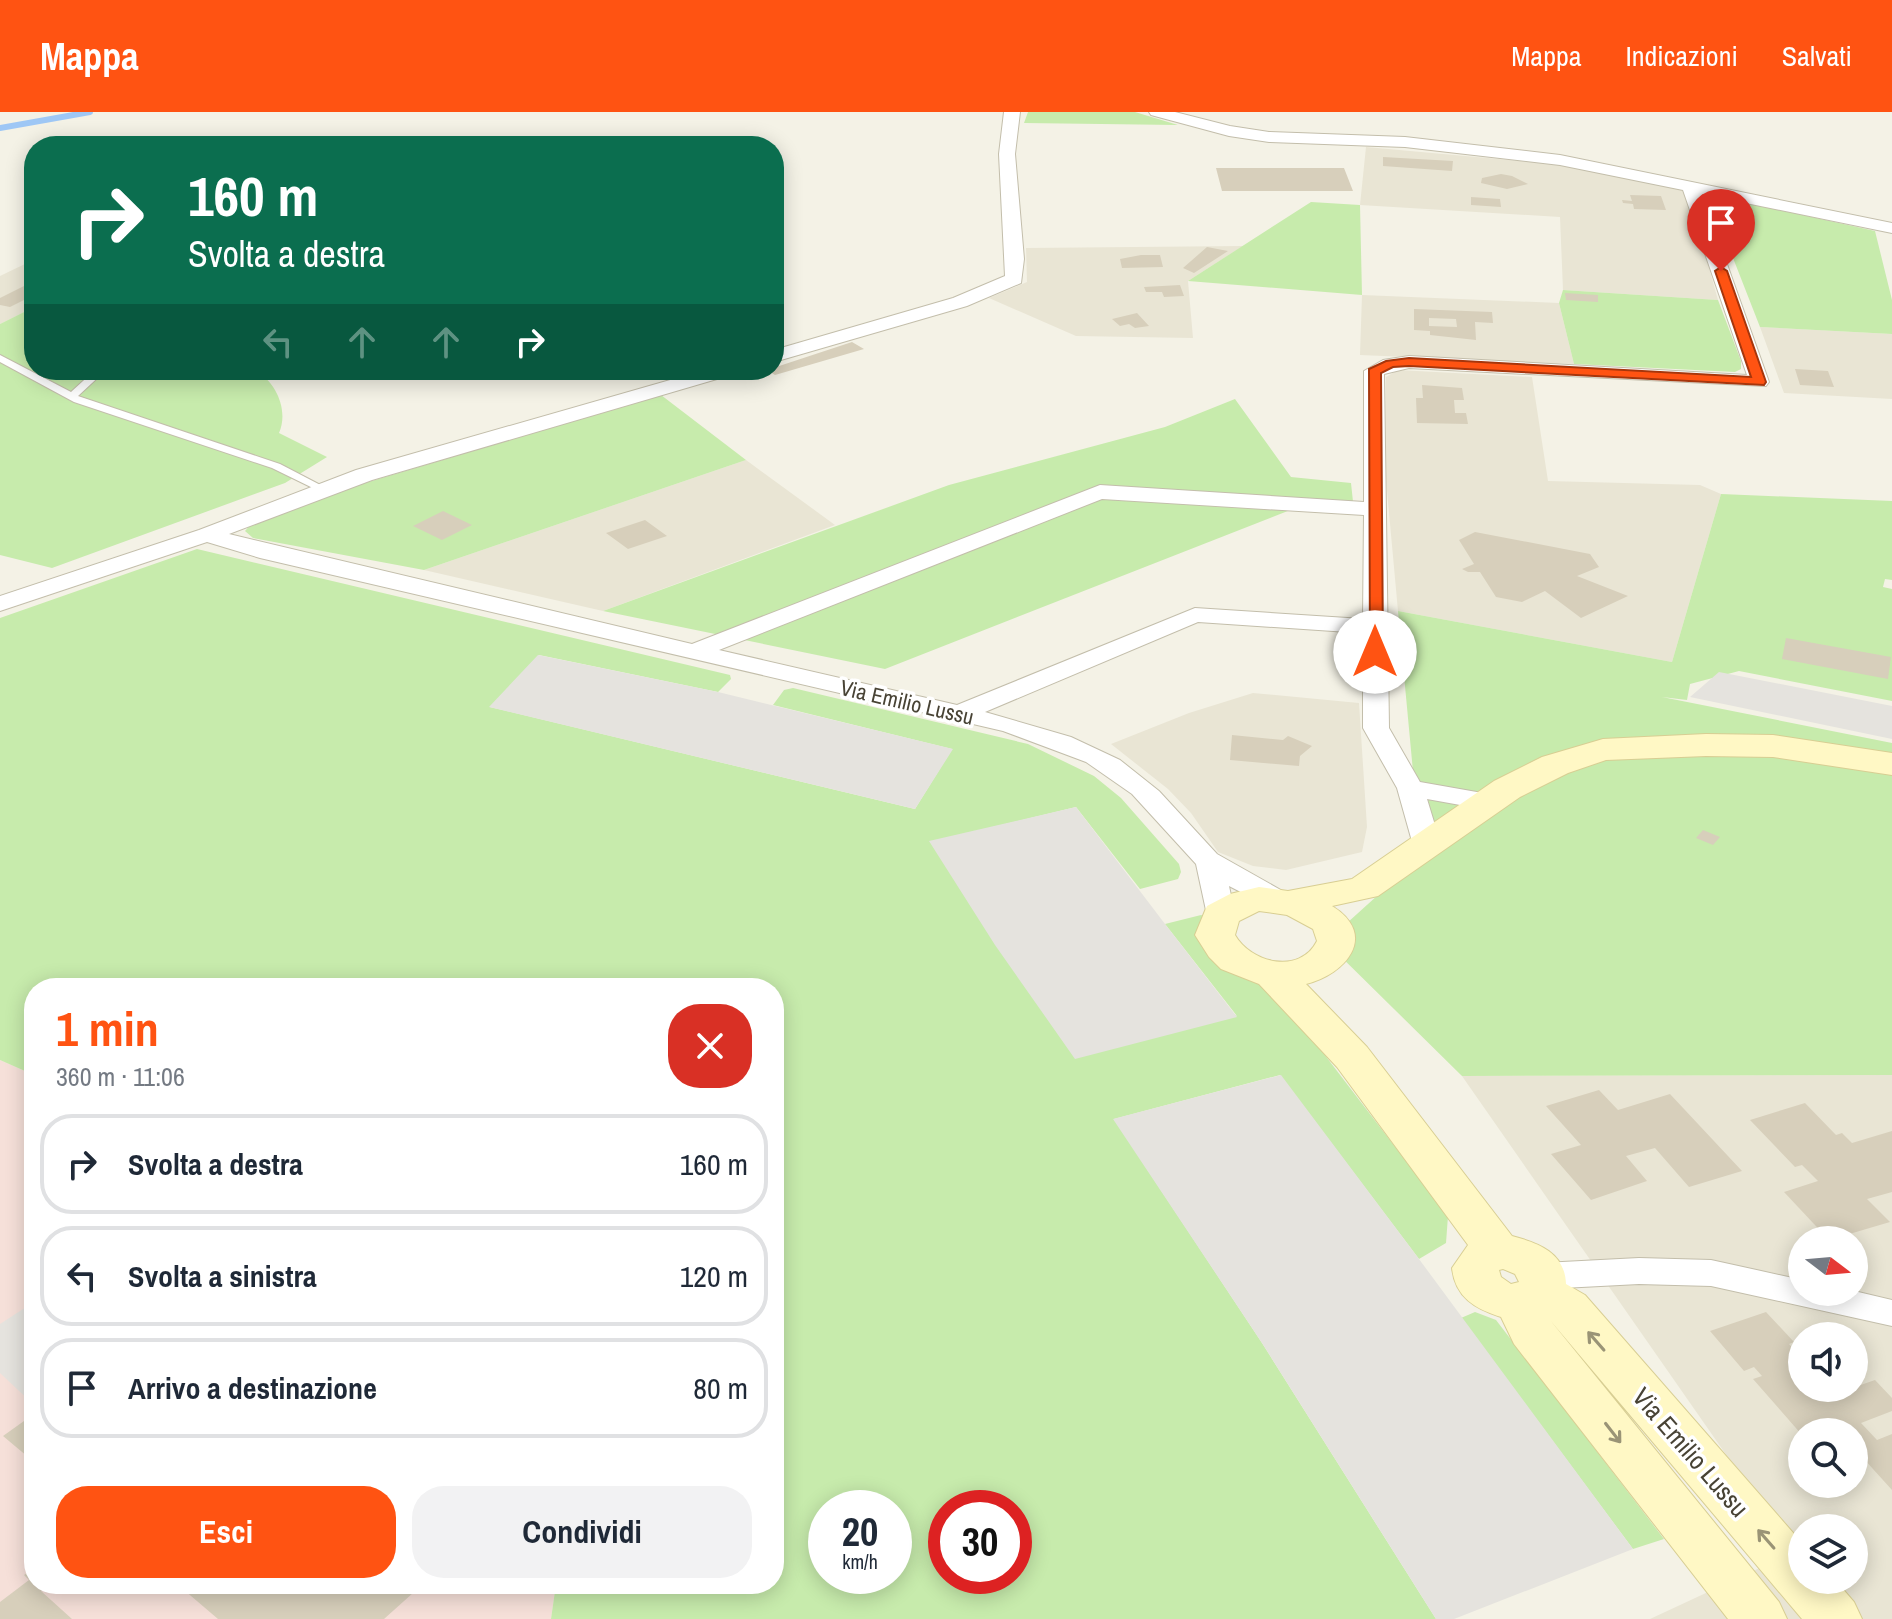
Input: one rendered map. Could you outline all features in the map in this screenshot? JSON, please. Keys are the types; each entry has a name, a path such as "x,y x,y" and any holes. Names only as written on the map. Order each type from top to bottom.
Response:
{"street":[{"path":"784,353 971,298 1014,279 1008,190 1008,126 1012,112"},
{"path":"1157,112 1248,135 1405,142 1545,158 1892,228"},
{"path":"1427,845 1410,788 1376,728 1374,371 1390,364 1409,362 1759,382 1691,188"},
{"path":"0,604 207,535 364,475 692,380"},
{"path":"693,652 1100,492 1374,509"},
{"name":"Via Emilio Lussu","path":"207,535 260,551 1010,725 1091,754 1141,788 1209,862 1285,900"},
{"path":"957,714 1195,615 1375,627"},
{"path":"1364,888 1285,900 1244,902 1221,915 1215,935 1227,956 1256,970 1273,974 1307,970 1328,950 1364,888 1507,789 1555,765 1603,750 1706,745 1773,746 1892,764"},
{"path":"1410,788 1488,802"},
{"name":"Via Emilio Lussu","path":"1209,862 1221,915"},
{"path":"1285,900 1321,915 1352,1057"},
{"path":"1273,974 1352,1057 1498,1251 1480,1259 1474,1273 1477,1282 1489,1294 1534,1290 1639,1271 1711,1273 1892,1313"},
{"name":"Via Emilio Lussu","path":"1760,1619 1531,1331 1534,1290 1568,1308 1835,1619"}],"lane":[{"path":"0,358 24,371"},
{"path":"40,380 71,397 276,466 325,490"},
{"path":"71,397 90,380"}],"shaded area":[{"path":"1366,147 1575,166 1687,189 1718,300 1563,290 1560,217 1360,205"},
{"path":"1243,246 1188,281 1193,338 1076,336 989,298 1027,282 1026,248"},
{"path":"24,264 24,312 0,324 0,276"},
{"path":"1362,295 1559,303 1574,364 1360,355"},
{"path":"1760,327 1892,334 1892,399 1784,393"},
{"path":"1398,370 1532,377 1548,481 1700,485 1721,494 1672,662 1398,611 1385,469 1386,377"},
{"path":"746,460 835,525 603,611 424,570"},
{"path":"538,655 718,692 953,749 915,809 489,707"},
{"path":"1719,672 1892,706 1892,739 1690,697"},
{"path":"1253,693 1359,703 1367,827 1362,852 1286,870 1253,866 1218,852 1191,813 1168,789 1111,744 1189,713"},
{"path":"1076,807 1237,1017 1075,1059 995,945 929,841"},
{"path":"0,1060 24,1071 24,1594 555,1594 551,1619 0,1619"},
{"path":"1281,1075 1633,1549 1454,1619 1436,1619 1262,1343 1113,1119"},
{"path":"1892,1075 1892,1619 1650,1619 1788,1555 1788,1594 1868,1594 1868,1514 1788,1514 1788,1543 1462,1076"},
{"path":"24,1308 24,1396 0,1373 0,1324"}],"green space":[{"path":"1028,112 1135,112 1178,125 1024,123"},
{"path":"1708,194 1875,231 1892,300 1892,334 1760,327"},
{"path":"1311,202 1360,205 1362,295 1188,281"},
{"path":"1563,290 1718,300 1741,361 1741,369 1735,372 1574,364 1559,303"},
{"path":"24,312 24,380 267,380 279,397 282,424 279,433 327,457 285,483 52,568 0,555 0,324"},
{"path":"661,395 746,460 424,570 253,538 245,531 252,523 368,482"},
{"path":"1235,399 1291,477 1351,483 1354,511 1298,507 885,669 603,611 949,485 1165,427"},
{"path":"1721,494 1892,501 1892,580 1885,579 1883,587 1892,589 1892,701 1739,671 1690,684 1687,700 1662,697 1892,743 1892,1075 1462,1076 1326,942 1378,895 1418,825 1398,611 1672,662"},
{"path":"197,549 730,675 731,679 718,692 539,655 490,707 915,809 952,749 773,705 784,690 793,688 1028,744 1094,776 1121,798 1179,864 1181,872 1178,879 1140,889 1076,807 930,842 1237,1016 1165,924 1201,915 1223,922 1448,1216 1446,1243 1419,1259 1280,1075 1114,1119 1262,1343 1436,1619 551,1619 555,1594 784,1594 784,978 24,978 24,1071 0,1060 0,618"},
{"path":"1475,1312 1496,1320 1664,1539 1633,1549 1461,1318"}],"building":[{"path":"1383,157 1453,161 1452,171 1383,166"},
{"path":"1216,168 1344,168 1353,191 1222,191"},
{"path":"1501,174 1528,184 1507,189 1481,183 1482,178"},
{"path":"1630,195 1661,196 1666,210 1634,209 1633,204 1623,203 1622,200 1632,201"},
{"path":"1471,197 1500,199 1501,207 1471,205"},
{"path":"1207,247 1228,251 1194,273 1183,268"},
{"path":"1160,255 1163,267 1122,268 1120,259"},
{"path":"1180,285 1184,296 1164,297 1162,292 1146,292 1144,287"},
{"path":"24,286 24,300 10,307 0,305 0,298"},
{"path":"1565,293 1598,295 1598,302 1566,300"},
{"path":"1414,309 1492,312 1493,323 1475,322 1476,340 1414,330","holes":["1429,318 1456,319 1457,327 1429,326"]},
{"path":"1137,313 1149,326 1120,326 1112,319"},
{"path":"852,342 864,349 784,372 784,364"},
{"path":"1795,369 1828,371 1834,387 1800,385"},
{"path":"1422,385 1462,388 1464,400 1454,400 1455,413 1466,413 1468,424 1417,423 1416,398 1423,398"},
{"path":"443,511 472,525 442,540 413,526"},
{"path":"645,520 667,536 628,549 606,533"},
{"path":"1475,532 1590,554 1599,567 1577,576 1628,596 1581,618 1545,591 1522,602 1496,597 1480,572 1462,569 1474,564 1459,540"},
{"path":"1786,638 1891,657 1888,679 1782,659"},
{"path":"1232,735 1283,740 1288,736 1312,746 1300,756 1299,766 1230,760"},
{"path":"1703,830 1720,837 1713,845 1696,838"},
{"path":"1599,1090 1618,1110 1670,1094 1742,1171 1689,1187 1655,1148 1626,1156 1647,1181 1591,1200 1551,1154 1581,1145 1546,1106"},
{"path":"1805,1103 1836,1135 1842,1133 1852,1143 1892,1131 1892,1192 1867,1199 1890,1222 1868,1228 1868,1226 1816,1226 1784,1192 1818,1181 1802,1165 1795,1167 1750,1120"},
{"path":"1766,1312 1788,1336 1788,1402 1868,1402 1868,1382 1875,1380 1892,1398 1892,1411 1868,1420 1788,1419 1753,1379 1762,1376 1754,1367 1744,1371 1710,1331"},
{"path":"24,1421 24,1454 3,1436"},
{"path":"1868,1430 1877,1440 1892,1434 1892,1490 1868,1463"},
{"path":"24,1584 24,1594 44,1594 72,1619 0,1619 0,1602"},
{"path":"189,1594 412,1594 384,1619 218,1619"}],"waterway":[{"path":"0,128 90,112"}],"route":[{"path":"1375,652 1374,371 1390,364 1409,362 1759,382 1721,271"}]}
